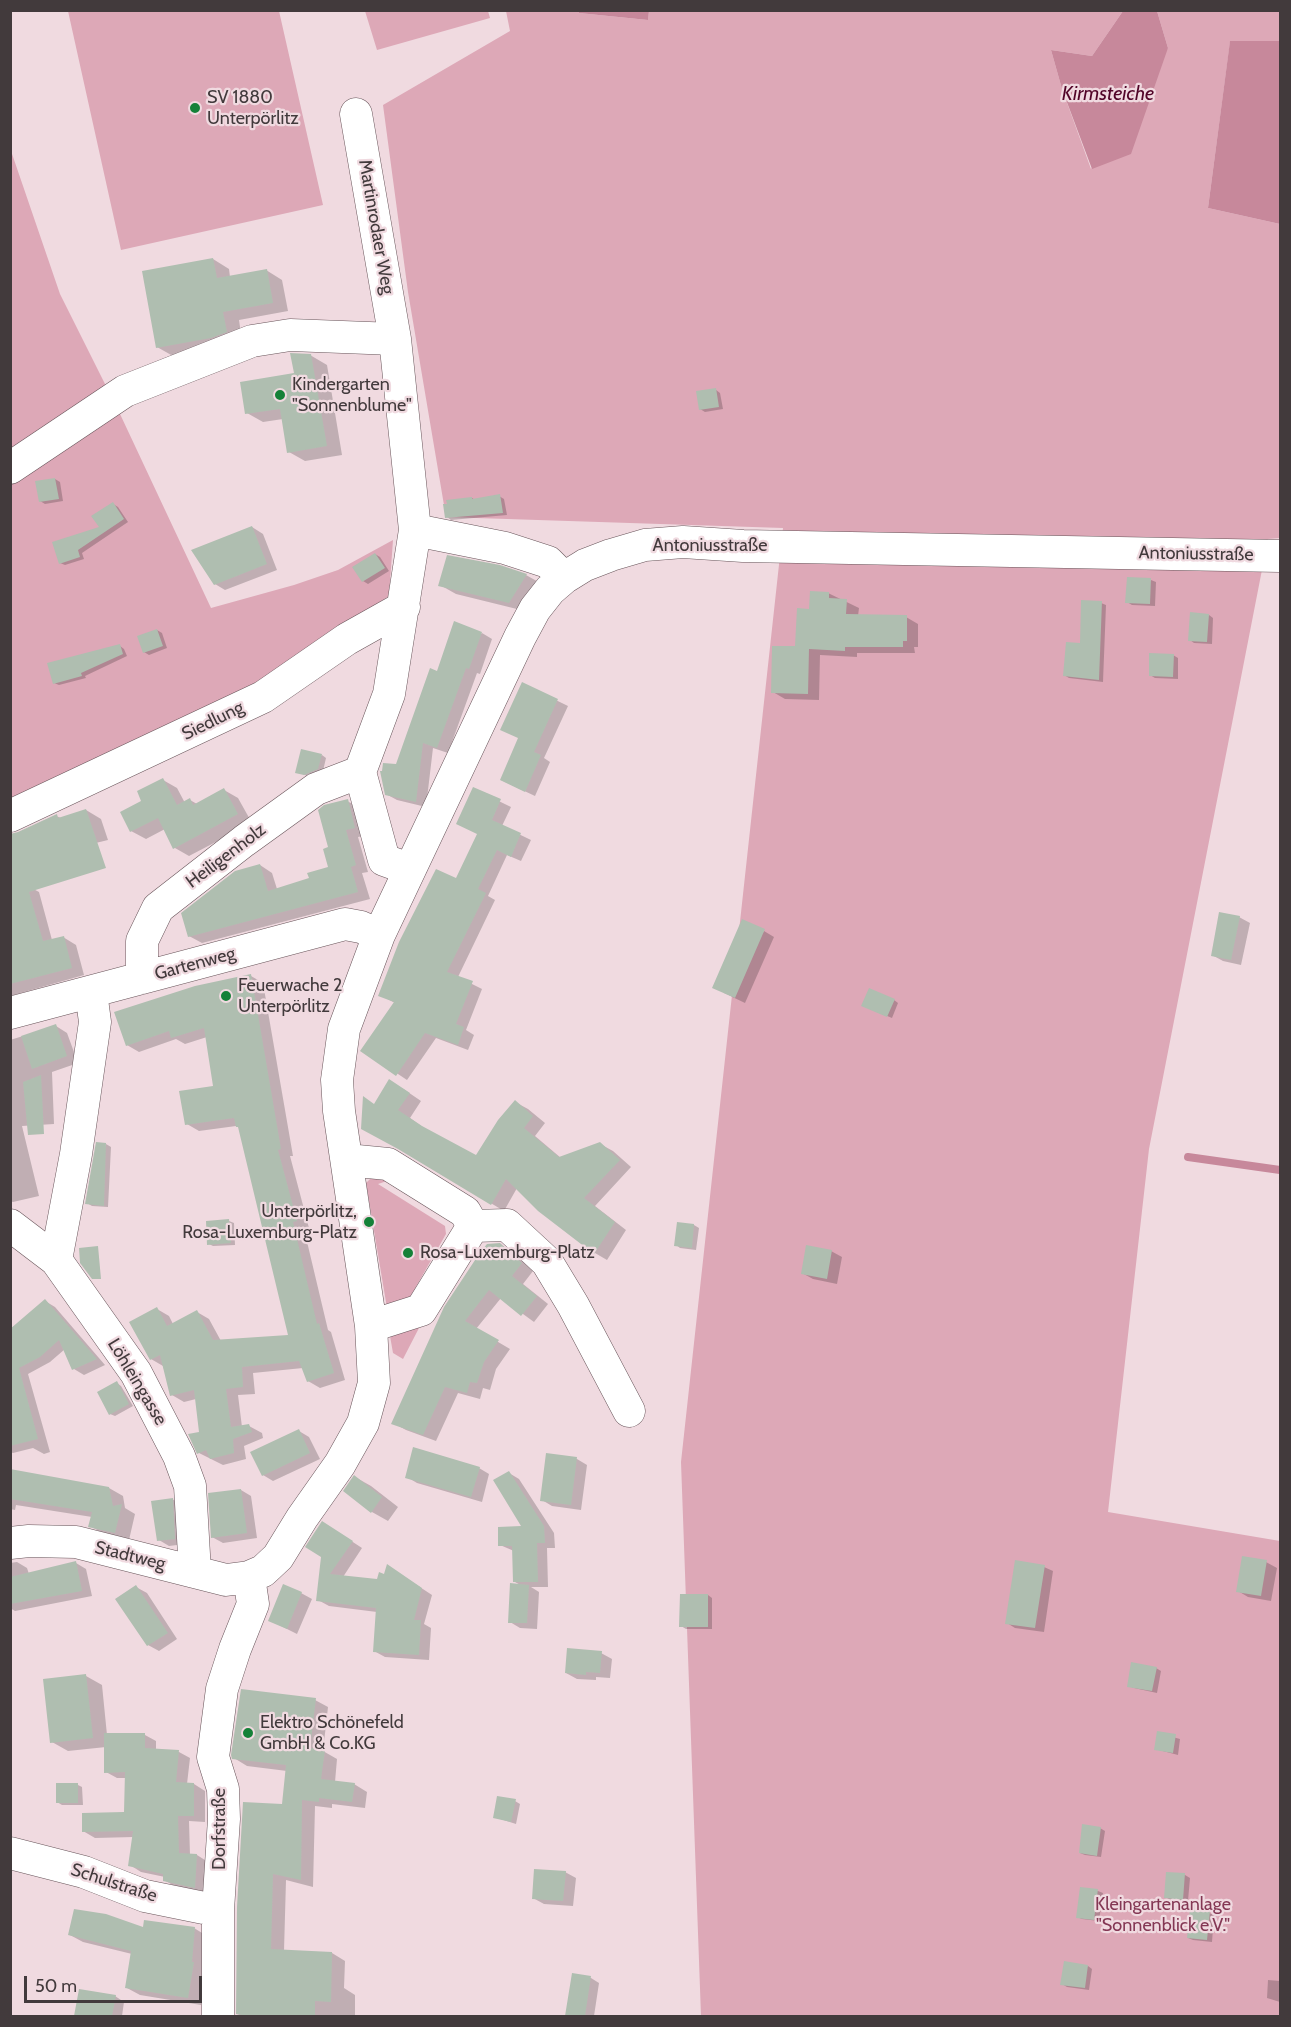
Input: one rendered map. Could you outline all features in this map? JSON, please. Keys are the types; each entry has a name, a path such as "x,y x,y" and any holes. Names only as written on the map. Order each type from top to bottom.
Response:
{"street":[{"name":"Martinrodaer Weg","path":"356,114 395,339 415,530"},
{"path":"10,468 125,391 252,341 290,334 395,339"},
{"path":"410,869 384,860 360,772 389,694 415,530 505,548 537,558 548,562 564,578"},
{"name":"Antoniusstraße","path":"379,935 535,609 550,590 564,578 585,566 645,545 683,542 742,546 1274,556"},
{"name":"Siedlung","path":"10,816 263,697 346,639 404,607"},
{"name":"Heiligenholz","path":"142,978 142,941 158,908 316,789 360,772"},
{"name":"Gartenweg","path":"10,1013 345,924 361,927 379,935"},
{"path":"249,1577 263,1570 278,1557 340,1464 363,1423 374,1383 371,1326 339,1111 337,1080 344,1029 379,935"},
{"path":"56,1260 76,1154 95,1022 90,992"},
{"path":"349,1172 388,1164 465,1212 473,1226"},
{"name":"Löhleingasse","path":"10,1225 56,1260 136,1373 179,1456 190,1486 195,1572"},
{"path":"473,1226 507,1225 547,1262 573,1305 629,1411"},
{"path":"371,1326 422,1310 473,1226"},
{"name":"Stadtweg","path":"10,1543 76,1542 226,1580 249,1577"},
{"name":"Dorfstraße","path":"218,2016 218,1910 224,1819 223,1789 213,1756 222,1689 253,1604 249,1577"},
{"name":"Schulstraße","path":"10,1853 84,1872 145,1896 218,1910"}],"green space":[{"name":"Kleingartenanlage \"Sonnenblick e.V.\"","path":"649,10 1123,11 1092,56 1051,50 1062,89 1091,169 1168,48 1157,11 1280,11 1280,41 1230,42 1208,208 1280,224 1280,538 1268,539 1149,1149 1108,1512 1280,1541 1280,2016 701,2016 681,1462 783,528 446,517 408,292 383,105 510,31 506,11 579,11 579,13 648,20"},
{"name":"SV 1880 Unterpörlitz","path":"68,11 279,11 323,205 121,250"},
{"path":"365,11 488,11 490,18 377,50"},
{"path":"10,148 60,294 120,414 211,608 338,570 393,540 389,596 251,688 10,803"},
{"path":"372,1177 396,1178 378,1184 445,1226 446,1234 405,1306 387,1308 366,1183"},
{"path":"414,1327 419,1328 403,1359 393,1353 390,1336"}],"water":[{"path":"579,10 649,11 648,20 579,13"},
{"name":"Kirmsteiche","path":"1123,11 1157,11 1168,48 1131,154 1092,169 1062,89 1051,50 1092,56"},
{"path":"1230,41 1280,41 1280,224 1208,208"}],"building":[{"path":"213,258 217,278 267,269 273,303 223,312 227,332 211,338 156,348 142,271"},
{"name":"Kindergarten \"Sonnenblume\"","path":"290,353 311,354 327,446 287,453 280,409 245,414 240,382 294,373"},
{"path":"716,388 719,407 699,410 696,391"},
{"path":"55,478 59,499 39,502 35,481"},
{"path":"500,494 503,513 445,518 443,504 447,504 446,500 472,497 472,499"},
{"path":"113,502 124,519 78,550 80,557 59,564 52,542 99,527 91,516"},
{"path":"252,526 267,564 214,585 191,550"},
{"path":"375,553 385,568 362,582 352,567"},
{"path":"447,555 500,565 527,574 509,603 438,586"},
{"path":"1127,577 1151,578 1150,604 1125,603"},
{"path":"810,591 829,592 829,598 847,599 846,614 907,615 907,641 903,641 903,647 845,647 845,651 809,649 808,694 771,693 772,646 795,646 797,608 809,609"},
{"path":"1081,600 1102,601 1099,680 1063,676 1066,642 1080,643"},
{"path":"1190,612 1209,614 1207,642 1188,641"},
{"path":"454,621 482,632 469,669 466,668 437,748 423,743 416,802 385,795 380,771 382,771 383,763 396,764 430,668 437,671"},
{"path":"157,629 163,646 143,653 137,636"},
{"path":"120,644 123,654 81,673 82,676 53,684 47,663"},
{"path":"1149,653 1174,654 1173,677 1149,676"},
{"path":"522,682 558,699 534,752 541,755 525,792 500,780 518,738 500,730"},
{"path":"301,749 322,754 318,769 304,775 295,773"},
{"path":"163,778 177,805 190,798 193,805 224,788 238,814 173,849 158,818 130,832 120,812 141,801 137,791"},
{"path":"473,787 501,799 492,820 521,833 511,857 497,850 478,889 486,893 447,972 473,981 456,1024 464,1027 458,1045 425,1033 396,1076 360,1051 394,1002 378,996 399,942 436,869 456,878 477,834 456,824"},
{"path":"348,799 355,828 346,830 356,865 351,867 358,892 188,937 181,913 235,871 260,864 268,891 309,878 307,873 328,867 323,849 328,847 318,810 324,805"},
{"path":"86,809 106,868 29,892 43,941 64,936 72,968 10,984 10,834 57,814 58,818"},
{"path":"1219,912 1240,916 1231,960 1211,956"},
{"path":"742,919 765,929 735,998 712,988"},
{"path":"251,974 281,1149 278,1150 297,1221 293,1222 317,1324 319,1323 334,1373 307,1382 299,1361 242,1367 243,1387 226,1389 231,1427 249,1424 252,1432 233,1439 234,1453 210,1459 206,1450 197,1454 188,1434 199,1432 194,1390 170,1396 160,1355 150,1360 129,1322 157,1307 167,1326 197,1310 213,1340 288,1335 234,1118 185,1125 179,1091 213,1086 204,1028 171,1038 169,1031 126,1046 114,1012 195,986"},
{"path":"869,988 895,999 887,1017 861,1006"},
{"path":"56,1024 67,1056 32,1069 21,1036"},
{"path":"41,1075 44,1134 28,1135 23,1082"},
{"path":"389,1079 410,1093 398,1110 422,1126 476,1155 498,1120 515,1100 533,1116 524,1128 559,1157 600,1142 620,1160 584,1198 615,1222 594,1254 538,1211 506,1179 491,1205 361,1129 363,1096 374,1104"},
{"path":"96,1142 106,1143 104,1206 85,1204"},
{"path":"229,1219 231,1243 207,1245 206,1221"},
{"path":"677,1222 694,1224 692,1248 674,1246"},
{"path":"500,1243 522,1263 512,1276 537,1296 521,1316 489,1290 465,1321 499,1340 484,1362 477,1383 470,1382 467,1393 445,1387 423,1435 391,1424 444,1307 487,1244"},
{"path":"806,1245 832,1250 827,1279 801,1274"},
{"path":"98,1246 101,1279 92,1279 80,1263 79,1248"},
{"path":"45,1299 97,1359 72,1370 59,1340 40,1357 19,1368 38,1439 10,1446 10,1329"},
{"path":"117,1381 129,1404 109,1415 97,1392"},
{"path":"299,1429 310,1453 262,1476 250,1452"},
{"path":"413,1447 480,1467 471,1497 405,1478"},
{"path":"546,1453 577,1457 571,1505 540,1501"},
{"path":"10,1469 109,1487 113,1506 122,1504 115,1533 88,1527 92,1512 10,1499"},
{"path":"509,1471 544,1526 545,1543 537,1543 538,1582 513,1582 512,1546 498,1546 498,1527 521,1526 493,1480"},
{"path":"354,1475 382,1497 371,1513 343,1491"},
{"path":"241,1489 247,1533 211,1538 208,1493"},
{"path":"173,1498 175,1539 157,1541 151,1501"},
{"path":"322,1521 353,1541 330,1574 377,1579 379,1572 384,1574 387,1564 422,1588 414,1620 421,1620 419,1655 373,1652 376,1608 316,1601 321,1557 305,1547"},
{"path":"1242,1556 1267,1560 1261,1596 1236,1592"},
{"path":"1015,1560 1045,1565 1035,1628 1005,1624"},
{"path":"76,1561 82,1591 10,1604 10,1577"},
{"path":"510,1583 529,1585 527,1623 508,1623"},
{"path":"283,1584 302,1592 287,1629 268,1621"},
{"path":"136,1585 168,1633 147,1646 115,1599"},
{"path":"680,1594 708,1594 708,1627 679,1627"},
{"path":"567,1648 602,1651 600,1673 586,1672 586,1675 565,1673"},
{"path":"1131,1662 1157,1667 1152,1691 1127,1687"},
{"path":"86,1674 93,1738 50,1743 43,1679"},
{"path":"241,1689 316,1698 310,1748 325,1750 321,1779 355,1783 352,1802 319,1798 319,1802 302,1800 301,1880 273,1874 271,1949 332,1952 331,2002 315,2001 315,2016 242,2016 236,2014 237,1907 243,1802 282,1804 286,1765 232,1759"},
{"path":"1157,1731 1176,1734 1173,1753 1154,1750"},
{"path":"104,1733 145,1733 145,1748 179,1750 176,1782 194,1783 194,1816 178,1816 179,1853 197,1854 195,1888 163,1881 163,1874 128,1866 133,1831 82,1832 82,1813 124,1812 125,1772 104,1773"},
{"path":"56,1783 78,1783 78,1803 56,1803"},
{"path":"497,1796 516,1799 511,1822 493,1818"},
{"path":"1082,1824 1101,1827 1097,1856 1079,1853"},
{"path":"534,1869 566,1871 563,1901 532,1899"},
{"path":"1166,1872 1185,1873 1183,1900 1164,1898"},
{"path":"1080,1887 1098,1889 1094,1920 1076,1918"},
{"path":"74,1909 106,1914 143,1927 144,1920 195,1927 192,1962 194,1962 188,1998 125,1988 131,1951 68,1935"},
{"path":"1190,1909 1210,1911 1207,1940 1187,1938"},
{"path":"1064,1961 1088,1965 1085,1988 1060,1985"},
{"path":"572,1973 591,1976 585,2016 565,2016"},
{"path":"79,1989 116,1995 112,2016 74,2016"}],"waterway":[{"path":"1188,1157 1280,1170"}],"place":[{"name":"SV 1880 Unterpörlitz","path":"195,108"},
{"name":"Kindergarten \"Sonnenblume\"","path":"280,395"},
{"name":"Feuerwache 2 Unterpörlitz","path":"226,996"},
{"name":"Unterpörlitz, Rosa-Luxemburg-Platz","path":"369,1222"},
{"name":"Rosa-Luxemburg-Platz","path":"408,1253"},
{"name":"Elektro Schönefeld GmbH & Co.KG","path":"248,1733"}]}
